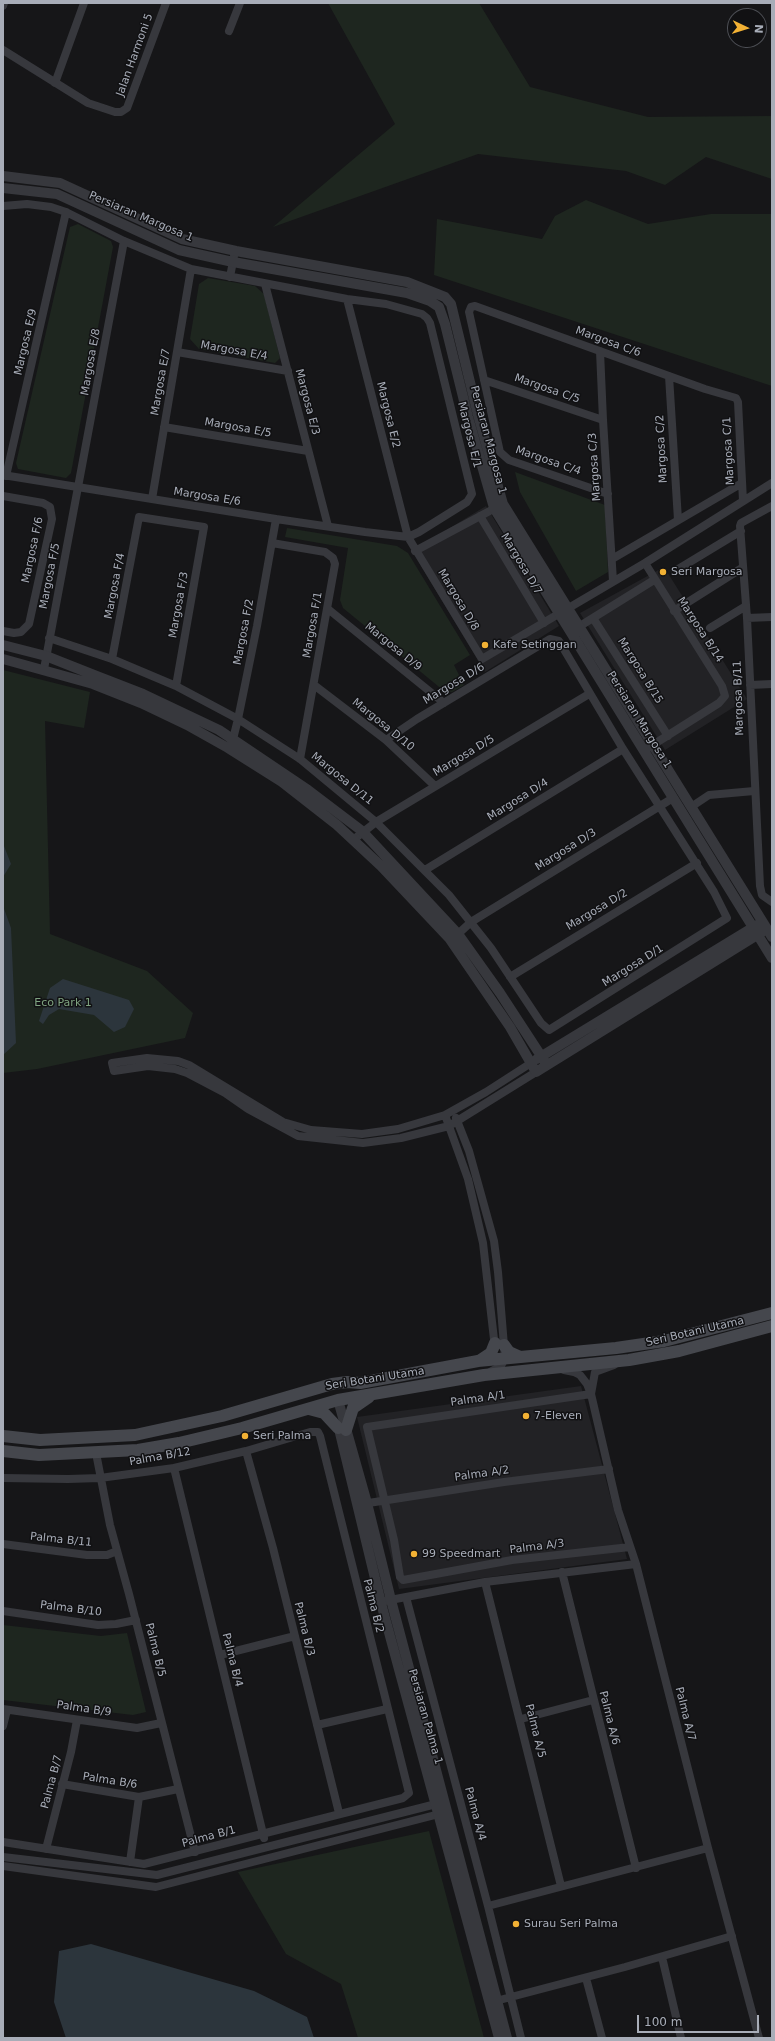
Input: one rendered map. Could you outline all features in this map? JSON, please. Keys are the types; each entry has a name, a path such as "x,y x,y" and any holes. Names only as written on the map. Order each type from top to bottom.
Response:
{"main road":[{"name":"Seri Botani Utama","path":"3,1436 40,1440 135,1435 222,1416 301,1392 347,1382 360,1383 478,1362 500,1361 520,1357 616,1348 664,1341 772,1313"},
{"name":"Seri Botani Utama","path":"3,1451 39,1455 138,1450 242,1428 335,1400 484,1376 629,1360 679,1351 772,1326"},
{"path":"478,1362 491,1353 500,1344 509,1352 520,1357"},
{"path":"301,1392 307,1396 322,1394 335,1400 340,1391 360,1383"},
{"path":"307,1408 321,1412 342,1429 353,1408 362,1400 377,1393"}],"street":[{"path":"3,50 55,83 84,3"},
{"name":"Jalan Harmoni 5","path":"55,83 88,103 115,112 121,112 128,108 166,3"},
{"path":"228,31 240,3"},
{"name":"Persiaran Margosa 1","path":"3,176 60,183 182,239 236,251 407,282 445,297 452,304 498,506"},
{"name":"Persiaran Margosa 1","path":"3,188 57,194 179,250 233,262 406,293 430,301 439,307 446,324 468,416 498,506 564,610 647,748 691,807 767,929"},
{"path":"3,206 27,204 51,206 124,241 192,269 346,299"},
{"path":"95,226 106,205"},
{"name":"Margosa E/9","path":"5,476 66,212"},
{"name":"Margosa E/8","path":"79,488 124,241"},
{"path":"230,277 236,251"},
{"name":"Margosa E/7","path":"152,499 192,269"},
{"name":"Margosa E/3","path":"265,284 328,526"},
{"name":"Margosa E/1","path":"346,299 386,304 422,314 427,318 432,330 472,494 467,502 419,532 408,536"},
{"name":"Margosa E/2","path":"346,299 408,536 415,552"},
{"name":"Margosa C/6","path":"484,380 469,312 471,307 475,306 738,400"},
{"name":"Margosa C/3","path":"600,351 613,581"},
{"name":"Margosa E/4","path":"177,352 288,371"},
{"name":"Margosa C/2","path":"669,376 678,520"},
{"name":"Margosa C/5","path":"484,380 603,420"},
{"name":"Margosa C/4","path":"484,380 498,445 504,457 608,494"},
{"name":"Margosa C/1","path":"738,400 743,501"},
{"name":"Margosa E/5","path":"164,427 308,451"},
{"name":"Margosa E/6","path":"5,476 276,519 408,536"},
{"path":"612,559 742,483"},
{"path":"544,623 645,563 772,484"},
{"name":"Margosa F/5","path":"44,669 79,488"},
{"name":"Margosa F/6","path":"3,496 43,503 50,507 52,519 29,624 21,632 14,634 3,631"},
{"path":"415,552 498,506"},
{"path":"675,571 741,531 741,524 772,506"},
{"name":"Margosa D/7","path":"480,516 544,623"},
{"name":"Margosa F/3","path":"139,517 204,528 176,686"},
{"name":"Margosa F/4","path":"112,659 139,517"},
{"name":"Margosa F/2","path":"228,748 233,738 238,719 257,626 276,519"},
{"name":"Margosa B/11","path":"741,531 742,568 747,618 754,791 760,886 762,895 772,902"},
{"name":"Margosa F/1","path":"272,543 325,552 333,558 335,564 328,610 300,759"},
{"name":"Margosa D/8","path":"415,552 482,659 544,623"},
{"name":"Margosa B/14","path":"645,563 654,580 722,686 725,696 719,703 647,748"},
{"path":"674,611 742,568"},
{"path":"580,626 654,580"},
{"path":"710,628 746,606"},
{"name":"Margosa D/9","path":"328,610 444,703"},
{"name":"Persiaran Margosa 1","path":"564,610 580,626 673,798 752,928 772,958"},
{"path":"747,618 772,617"},
{"name":"Margosa B/15","path":"593,618 668,736"},
{"name":"Margosa D/11","path":"49,638 112,659 176,686 238,719 300,759 376,822 425,870 471,922 491,948 541,1023 549,1030"},
{"name":"Margosa D/6","path":"386,740 550,639 559,641 589,694"},
{"path":"3,646 46,656 143,694 191,715 233,738 308,790 362,831 458,934 547,1065"},
{"path":"3,659 44,669 93,684 141,704 187,725 228,748 282,782 353,840 381,866 449,938 510,1027 536,1072"},
{"path":"750,686 772,684"},
{"name":"Margosa D/10","path":"314,685 386,740 435,786"},
{"path":"589,694 697,863"},
{"name":"Margosa D/5","path":"353,840 362,831 376,822 589,694"},
{"name":"Margosa D/4","path":"425,870 623,749"},
{"path":"691,807 709,795 754,791"},
{"name":"Margosa D/3","path":"458,934 471,922 673,798"},
{"name":"Margosa D/1","path":"549,1030 727,918 697,863"},
{"name":"Margosa D/2","path":"510,977 697,863"},
{"path":"744,938 542,1056 453,1111 445,1115 398,1129 362,1134 299,1127 263,1111 227,1087 189,1065 178,1061 147,1058 112,1063 114,1071 148,1066 166,1067 187,1073 226,1093 248,1109 298,1136 362,1143 401,1138 449,1126 458,1122 744,938 752,928 767,929"},
{"path":"744,938 764,946"},
{"path":"453,1111 469,1151 494,1241 498,1272 500,1361 484,1376"},
{"path":"445,1115 460,1153 483,1243 500,1344"},
{"path":"298,1136 299,1127"},
{"path":"316,1139 317,1130"},
{"path":"460,1153 469,1151"},
{"path":"483,1243 494,1241"},
{"name":"Palma A/7","path":"591,1394 595,1372 629,1360"},
{"path":"500,1361 515,1372"},
{"name":"Palma A/7","path":"550,1369 574,1372 587,1384 591,1394 618,1510 636,1564 708,1848 759,2038"},
{"name":"Palma A/1","path":"383,1500 367,1427 591,1394"},
{"name":"Persiaran Palma 1","path":"335,1400 363,1504 386,1601 494,2002 499,2038"},
{"name":"Palma B/12","path":"3,1478 100,1478 174,1468 246,1451 310,1432 318,1432"},
{"name":"Palma B/2","path":"318,1432 387,1709 409,1786"},
{"name":"Palma B/3","path":"246,1451 295,1636 339,1813"},
{"name":"Palma B/5","path":"96,1453 100,1478 117,1552 136,1620 195,1852"},
{"name":"Palma B/4","path":"174,1468 197,1568 270,1858"},
{"name":"Palma A/2","path":"363,1504 504,1482 609,1469"},
{"name":"Palma A/3","path":"383,1500 394,1540 400,1577 403,1580 512,1560 630,1548"},
{"name":"Palma B/11","path":"3,1544 87,1555 107,1555 117,1552"},
{"path":"386,1601 485,1582 636,1564"},
{"name":"Palma A/6","path":"562,1572 636,1868"},
{"name":"Palma A/5","path":"485,1582 521,1719 562,1886"},
{"name":"Palma A/4","path":"406,1597 488,1906 521,2038"},
{"name":"Palma B/10","path":"3,1611 98,1625 116,1624 136,1620"},
{"path":"220,1655 295,1636"},
{"path":"521,1719 594,1700"},
{"path":"317,1725 387,1709"},
{"path":"3,1726 5,1710"},
{"name":"Palma B/9","path":"5,1710 137,1728 161,1723"},
{"name":"Palma B/7","path":"46,1848 77,1720"},
{"name":"Palma B/6","path":"62,1784 139,1797 178,1789"},
{"name":"Palma B/1","path":"3,1842 144,1864 195,1852 339,1813 403,1798 409,1792 409,1786"},
{"path":"130,1862 139,1797"},
{"path":"3,1857 157,1875 267,1846 442,1807"},
{"path":"3,1866 156,1887 270,1858 442,1807"},
{"path":"488,1906 708,1848"},
{"path":"507,2038 494,2002 662,1957 732,1936"},
{"path":"662,1957 681,2038"},
{"path":"586,1978 602,2038"}],"shaded area":[{"path":"486,506 559,626 485,672 412,551"},
{"path":"664,567 747,699 665,750 580,613"},
{"path":"3,811 4,846 11,864 3,877"},
{"path":"3,906 11,928 16,1043 3,1055"},
{"path":"63,979 129,1000 134,1009 125,1027 114,1032 94,1015 59,1009 49,1015 43,1024 39,1021 50,988"},
{"path":"581,1386 627,1559 399,1589 357,1417"},
{"path":"91,1944 254,1991 307,2017 314,2038 66,2038 54,2002 59,1951"}],"green space":[{"path":"328,3 479,3 530,87 648,117 772,116 772,179 706,157 665,185 626,171 478,154 273,227 395,124"},
{"path":"586,200 648,224 711,214 772,214 772,386 434,275 437,219 542,239 555,216"},
{"path":"78,224 111,241 113,247 71,473 66,478 18,469 16,463 70,227"},
{"path":"208,278 255,286 264,294 280,358 275,363 199,349 190,339 199,284"},
{"path":"515,472 605,505 608,572 576,591 520,492"},
{"path":"287,528 397,546 408,553 470,655 454,665 464,685 452,692 444,691 343,608 340,600 348,548 285,537"},
{"name":"Eco Park 1","path":"3,670 90,692 84,728 45,721 50,934 147,971 193,1013 185,1038 37,1069 3,1073"},
{"path":"3,1625 101,1636 127,1633 146,1712 133,1715 3,1700"},
{"path":"429,1831 484,2038 358,2038 341,1984 286,1954 238,1872"}],"place":[{"name":"Seri Margosa","path":"663,572"},
{"name":"Kafe Setinggan","path":"485,645"},
{"name":"7-Eleven","path":"526,1416"},
{"name":"Seri Palma","path":"245,1436"},
{"name":"99 Speedmart","path":"414,1554"},
{"name":"Surau Seri Palma","path":"516,1924"}]}
